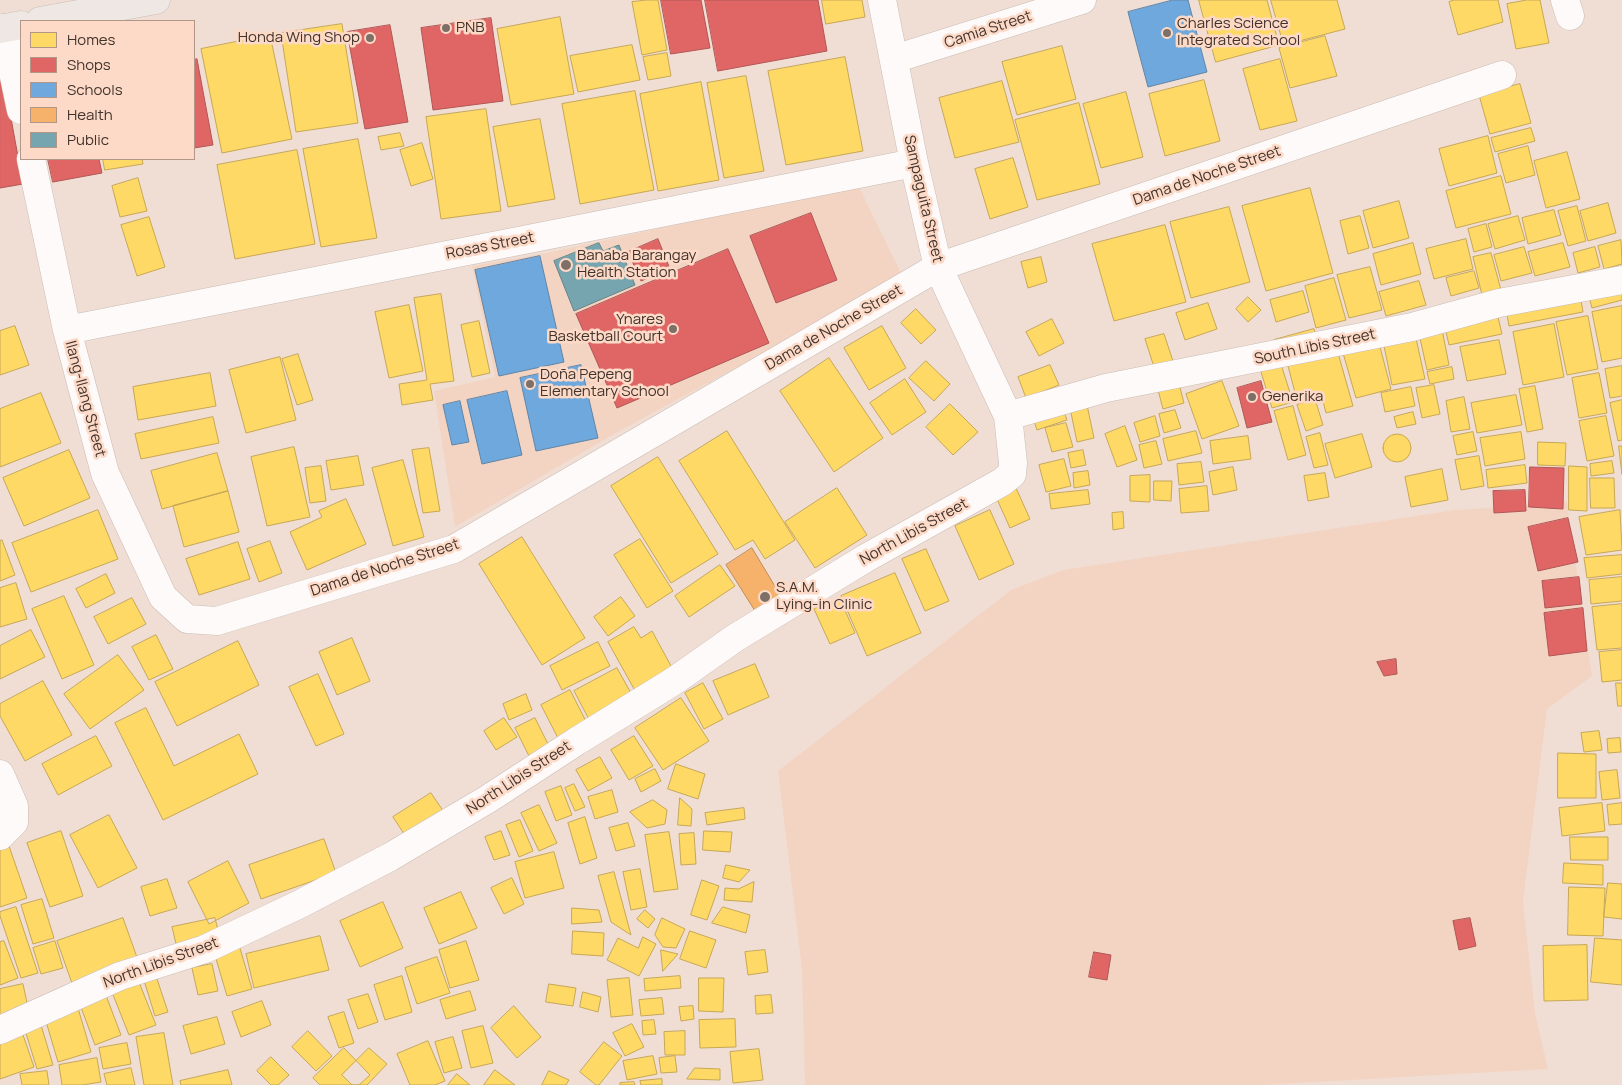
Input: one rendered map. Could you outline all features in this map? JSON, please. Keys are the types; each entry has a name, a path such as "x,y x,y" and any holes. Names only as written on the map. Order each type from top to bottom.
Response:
{"main road":[{"path":"46,20 156,0"}],"street":[{"name":"Sampaguita Street","path":"882,0 914,162 938,268 1008,416 1013,463 1012,474"},
{"name":"Camia Street","path":"894,59 1082,0"},
{"path":"9,27 20,103"},
{"name":"Dama de Noche Street","path":"187,619 217,621 454,549 938,268 1502,75"},
{"name":"Ilang-Ilang Street","path":"31,160 67,330 105,473 163,597 187,619"},
{"name":"Rosas Street","path":"67,330 914,162"},
{"name":"South Libis Street","path":"1008,416 1106,388 1403,329 1499,303 1622,280"},
{"name":"North Libis Street","path":"0,1030 120,976 205,949 300,904 390,857 488,799 577,741 674,682 735,638 866,558 1002,482 1012,474"},
{"path":"0,774 14,806 7,829"}],"shaded area":[{"path":"858,185 903,277 614,434 455,527 434,391 495,377 472,266 547,253"},
{"path":"1564,500 1567,503 1592,676 1547,709 1523,902 1535,1013 1548,1069 1262,1085 805,1085 802,970 778,771 1011,590 1063,570 1455,510 1521,506"}],"building: Homes":[{"path":"658,0 667,50 642,55 632,2"},
{"path":"822,0 862,0 865,17 826,24"},
{"path":"1199,0 1267,0 1279,45 1216,62"},
{"path":"1271,0 1337,0 1345,29 1284,45"},
{"path":"1455,0 1498,0 1503,22 1458,35 1449,2"},
{"path":"1527,0 1540,0 1549,43 1516,49 1507,4"},
{"path":"560,17 574,94 511,105 497,29"},
{"path":"342,24 358,123 296,132 281,33"},
{"path":"270,35 292,139 222,153 201,49"},
{"path":"1325,36 1337,76 1290,88 1279,48"},
{"path":"632,45 640,80 578,92 570,56"},
{"path":"1062,46 1076,99 1017,115 1002,62"},
{"path":"667,53 671,76 648,80 643,57"},
{"path":"845,57 863,151 786,165 768,71"},
{"path":"1280,59 1297,121 1260,130 1243,69"},
{"path":"746,76 764,171 724,178 707,83"},
{"path":"1204,80 1220,141 1165,156 1149,94"},
{"path":"1002,81 1019,142 955,158 939,98"},
{"path":"701,82 719,180 658,191 640,94"},
{"path":"1520,84 1531,123 1490,134 1479,95"},
{"path":"635,91 654,190 580,204 562,104"},
{"path":"1126,92 1143,157 1101,168 1083,104"},
{"path":"1079,103 1100,184 1037,200 1015,120"},
{"path":"486,109 501,211 441,219 426,117"},
{"path":"540,119 555,199 508,207 493,127"},
{"path":"1531,128 1535,141 1495,152 1491,138"},
{"path":"400,133 404,146 381,150 378,137"},
{"path":"1488,136 1497,173 1449,186 1439,149"},
{"path":"358,139 377,238 321,247 303,149"},
{"path":"422,143 433,179 411,186 400,150"},
{"path":"1528,146 1535,175 1506,183 1498,154"},
{"path":"297,150 315,244 235,259 217,165"},
{"path":"1567,152 1580,199 1546,208 1534,161"},
{"path":"1013,158 1028,207 990,219 975,169"},
{"path":"103,160 142,160 143,164 105,170"},
{"path":"1501,176 1511,214 1456,228 1446,191"},
{"path":"138,178 147,211 120,217 112,186"},
{"path":"1310,188 1333,273 1266,291 1242,206"},
{"path":"1399,201 1409,238 1373,248 1363,211"},
{"path":"1608,203 1616,233 1588,241 1580,211"},
{"path":"1577,206 1586,241 1568,246 1558,211"},
{"path":"1229,207 1250,282 1191,298 1170,222"},
{"path":"1554,210 1561,235 1528,244 1522,218"},
{"path":"1360,216 1369,248 1348,254 1340,221"},
{"path":"1518,216 1525,240 1495,249 1488,224"},
{"path":"149,217 165,267 137,276 121,225"},
{"path":"1486,224 1492,247 1474,252 1468,229"},
{"path":"1165,225 1186,302 1114,321 1092,244"},
{"path":"1466,239 1473,269 1434,279 1426,249"},
{"path":"1621,240 1622,264 1604,269 1598,246"},
{"path":"1413,243 1421,274 1381,285 1373,254"},
{"path":"1563,243 1570,267 1535,276 1528,252"},
{"path":"1524,247 1532,273 1501,281 1494,255"},
{"path":"1595,247 1600,267 1578,273 1573,253"},
{"path":"1491,253 1501,290 1482,295 1473,257"},
{"path":"1041,257 1047,282 1028,288 1021,262"},
{"path":"1370,267 1382,310 1349,318 1337,275"},
{"path":"1474,271 1479,288 1451,296 1446,278"},
{"path":"1334,278 1346,320 1316,328 1305,286"},
{"path":"1419,281 1426,305 1386,316 1379,292"},
{"path":"1622,285 1622,300 1592,308 1588,293"},
{"path":"1303,291 1309,312 1276,322 1270,300"},
{"path":"441,294 454,381 430,384 433,400 402,405 399,384 427,380 414,298"},
{"path":"1580,294 1583,312 1509,326 1506,308"},
{"path":"1248,297 1261,310 1248,322 1236,309"},
{"path":"1208,303 1217,329 1185,340 1176,313"},
{"path":"409,305 423,371 389,378 375,312"},
{"path":"1622,306 1622,358 1602,362 1592,312"},
{"path":"916,309 936,330 921,344 901,323"},
{"path":"1497,313 1502,334 1449,345 1444,323"},
{"path":"1588,316 1598,369 1567,375 1556,322"},
{"path":"1052,319 1064,343 1039,356 1026,332"},
{"path":"479,321 490,373 472,377 461,325"},
{"path":"1441,324 1449,365 1427,370 1418,329"},
{"path":"1554,324 1564,377 1523,385 1513,332"},
{"path":"15,326 29,365 0,375 0,331"},
{"path":"882,326 906,368 869,390 844,348"},
{"path":"1314,329 1317,340 1277,350 1274,340"},
{"path":"1164,334 1173,361 1154,367 1145,339"},
{"path":"1415,334 1425,379 1392,385 1383,341"},
{"path":"1499,340 1506,374 1467,381 1460,347"},
{"path":"1379,343 1391,389 1356,398 1343,353"},
{"path":"1338,353 1353,406 1326,413 1321,393 1297,400 1288,366"},
{"path":"298,354 313,400 297,405 282,359"},
{"path":"1278,355 1293,402 1272,408 1258,362"},
{"path":"280,357 296,420 246,433 229,370"},
{"path":"829,358 883,438 834,472 780,391"},
{"path":"926,361 950,384 934,401 909,378"},
{"path":"1050,365 1059,385 1026,398 1018,377"},
{"path":"1622,366 1622,396 1610,398 1605,369"},
{"path":"1452,367 1454,379 1430,384 1427,372"},
{"path":"210,373 216,406 138,420 133,387"},
{"path":"1599,373 1607,413 1579,418 1572,378"},
{"path":"905,379 926,412 892,435 870,403"},
{"path":"1178,380 1184,403 1163,409 1157,386"},
{"path":"1222,381 1239,426 1202,439 1186,394"},
{"path":"1434,385 1440,414 1422,418 1416,388"},
{"path":"1535,386 1543,429 1527,432 1519,389"},
{"path":"1411,387 1415,406 1385,412 1381,393"},
{"path":"41,393 61,443 0,467 0,409"},
{"path":"1516,395 1522,425 1477,433 1471,403"},
{"path":"1464,397 1470,429 1451,432 1446,401"},
{"path":"1315,399 1323,425 1306,431 1297,405"},
{"path":"1622,400 1622,440 1618,441 1610,403"},
{"path":"1061,403 1067,420 1037,430 1031,412"},
{"path":"950,404 978,432 953,455 926,427"},
{"path":"1087,405 1094,438 1077,442 1070,408"},
{"path":"1293,406 1306,455 1288,460 1274,411"},
{"path":"1175,410 1181,428 1164,433 1159,414"},
{"path":"1413,412 1416,424 1397,428 1394,417"},
{"path":"1155,416 1160,436 1140,442 1134,423"},
{"path":"1606,416 1614,456 1587,461 1579,421"},
{"path":"213,417 219,443 141,459 135,434"},
{"path":"1066,423 1073,447 1052,452 1045,428"},
{"path":"1125,426 1137,460 1117,467 1105,434"},
{"path":"727,431 795,540 765,559 753,540 735,550 679,461"},
{"path":"1196,431 1202,453 1168,461 1163,439"},
{"path":"1473,432 1477,451 1457,455 1453,436"},
{"path":"1521,432 1525,459 1485,466 1480,438"},
{"path":"1320,433 1328,465 1314,468 1306,437"},
{"path":"1362,434 1372,467 1335,478 1325,444"},
{"path":"1397,434 1407,438 1411,448 1407,458 1397,462 1387,458 1383,448 1387,438"},
{"path":"1248,436 1251,459 1213,464 1210,441"},
{"path":"1156,441 1162,464 1144,468 1139,445"},
{"path":"1538,442 1566,443 1565,466 1538,465"},
{"path":"1619,446 1622,446 1622,474"},
{"path":"294,447 310,517 267,526 251,457"},
{"path":"429,448 440,511 423,513 412,450"},
{"path":"69,450 90,498 24,526 3,478"},
{"path":"1083,450 1086,465 1071,468 1068,453"},
{"path":"217,453 228,491 162,509 151,471"},
{"path":"358,456 364,485 331,490 326,461"},
{"path":"1479,456 1484,486 1461,490 1455,460"},
{"path":"658,457 718,554 671,583 611,486"},
{"path":"1064,459 1071,486 1046,492 1039,465"},
{"path":"403,460 424,537 393,546 372,468"},
{"path":"1612,461 1614,473 1591,476 1590,464"},
{"path":"1201,462 1204,482 1179,485 1177,464"},
{"path":"1525,465 1527,483 1488,488 1486,470"},
{"path":"321,466 326,501 310,503 305,468"},
{"path":"1569,466 1587,467 1587,511 1569,510"},
{"path":"1233,467 1237,490 1213,495 1209,472"},
{"path":"1442,469 1448,500 1411,507 1405,477"},
{"path":"1088,471 1090,485 1074,488 1073,473"},
{"path":"1325,473 1329,497 1308,501 1304,476"},
{"path":"1150,475 1150,502 1130,501 1130,476"},
{"path":"1590,478 1614,478 1615,508 1591,508"},
{"path":"1154,481 1172,481 1171,501 1154,500"},
{"path":"1207,486 1209,511 1181,513 1179,489"},
{"path":"837,488 867,535 815,568 785,522"},
{"path":"1016,488 1030,519 1010,528 996,497"},
{"path":"1088,490 1090,504 1051,509 1049,494"},
{"path":"228,491 239,532 184,547 173,506"},
{"path":"346,499 366,544 307,570 290,532 322,517 319,511"},
{"path":"98,510 118,559 31,592 12,543"},
{"path":"990,510 1014,564 979,580 955,526"},
{"path":"1620,510 1622,550 1586,555 1579,517"},
{"path":"1123,512 1124,528 1113,530 1112,513"},
{"path":"522,537 585,638 542,665 479,564"},
{"path":"640,539 673,591 647,608 614,555"},
{"path":"2,540 15,575 0,581 0,541"},
{"path":"270,541 282,573 259,582 247,549"},
{"path":"238,542 250,579 199,595 186,559"},
{"path":"926,549 949,601 925,611 902,559"},
{"path":"1622,555 1622,574 1587,578 1584,558"},
{"path":"720,565 735,586 689,617 675,596"},
{"path":"895,573 921,633 867,656 841,596"},
{"path":"106,574 115,593 86,608 76,589"},
{"path":"1622,577 1622,601 1591,604 1589,580"},
{"path":"16,583 27,619 0,627 0,588"},
{"path":"64,596 94,665 62,679 32,609"},
{"path":"621,597 635,616 608,636 594,617"},
{"path":"132,598 146,624 108,644 94,617"},
{"path":"840,599 855,633 830,644 814,609"},
{"path":"1622,604 1622,648 1597,650 1592,607"},
{"path":"634,627 641,638 652,631 676,675 638,696 608,642"},
{"path":"31,630 45,657 0,679 0,646"},
{"path":"156,635 173,669 149,680 132,647"},
{"path":"352,638 370,681 337,695 319,652"},
{"path":"238,641 259,685 177,726 155,682"},
{"path":"598,642 610,666 562,690 550,666"},
{"path":"1622,650 1622,680 1602,682 1599,652"},
{"path":"118,655 144,690 90,729 64,694"},
{"path":"755,664 769,697 728,715 713,681"},
{"path":"617,668 637,704 593,727 574,691"},
{"path":"318,674 344,734 316,746 289,687"},
{"path":"43,681 72,735 25,761 0,716 0,704"},
{"path":"703,683 723,719 704,729 685,693"},
{"path":"1616,683 1622,683 1622,706 1618,706"},
{"path":"570,690 589,727 560,742 541,705"},
{"path":"526,694 532,710 509,720 503,704"},
{"path":"681,698 709,741 663,770 635,728"},
{"path":"146,708 174,766 239,734 258,774 163,820 115,723"},
{"path":"504,718 517,737 496,750 484,731"},
{"path":"535,718 552,752 532,762 515,728"},
{"path":"1599,731 1602,750 1584,752 1581,733"},
{"path":"96,736 112,766 58,795 42,764"},
{"path":"634,736 653,766 629,780 611,750"},
{"path":"1620,738 1621,752 1608,753 1607,739"},
{"path":"1558,753 1596,754 1596,798 1558,798"},
{"path":"600,757 612,778 588,791 576,770"},
{"path":"676,764 705,774 698,799 668,789"},
{"path":"655,769 661,781 641,792 635,779"},
{"path":"1617,770 1620,798 1602,800 1599,772"},
{"path":"574,784 585,807 575,811 565,788"},
{"path":"561,786 572,815 556,821 545,792"},
{"path":"612,790 618,812 595,819 588,797"},
{"path":"431,793 444,812 406,837 393,817"},
{"path":"680,798 692,809 691,826 678,825"},
{"path":"653,800 667,810 665,824 647,828 630,812"},
{"path":"1602,803 1605,831 1562,836 1559,808"},
{"path":"1622,803 1622,824 1609,825 1607,805"},
{"path":"539,805 557,843 539,851 521,813"},
{"path":"744,808 745,819 707,825 705,813"},
{"path":"109,815 137,868 98,888 70,835"},
{"path":"585,817 597,858 580,864 568,823"},
{"path":"520,820 533,851 519,857 506,825"},
{"path":"628,823 635,846 616,851 609,828"},
{"path":"61,831 83,896 50,907 27,843"},
{"path":"501,831 510,855 494,860 485,837"},
{"path":"704,831 732,832 730,852 703,850"},
{"path":"669,832 678,889 654,892 645,835"},
{"path":"694,833 696,864 681,865 679,834"},
{"path":"1570,837 1608,837 1608,860 1571,860"},
{"path":"324,839 336,873 261,899 249,865"},
{"path":"9,846 27,898 0,907 0,849"},
{"path":"554,852 564,888 525,898 515,862"},
{"path":"228,861 249,903 209,924 188,882"},
{"path":"1564,863 1603,865 1603,885 1563,883"},
{"path":"726,865 750,870 739,882 723,878"},
{"path":"640,869 647,907 631,910 623,872"},
{"path":"614,872 631,935 611,922 598,876"},
{"path":"512,878 524,904 504,914 491,888"},
{"path":"167,879 177,908 150,916 141,887"},
{"path":"702,880 719,886 707,920 691,915"},
{"path":"754,882 752,902 724,900 725,888 738,889"},
{"path":"1608,883 1622,884 1622,919 1604,917"},
{"path":"1569,887 1605,888 1603,936 1568,935"},
{"path":"461,892 477,928 439,944 424,908"},
{"path":"42,899 54,938 33,944 21,905"},
{"path":"383,902 403,948 360,967 340,921"},
{"path":"16,907 38,973 21,978 0,916 0,912"},
{"path":"723,907 750,915 746,933 712,923"},
{"path":"572,908 599,910 602,922 572,924"},
{"path":"645,910 655,919 648,928 637,919"},
{"path":"123,918 139,963 73,986 57,941"},
{"path":"215,918 220,938 177,948 172,927"},
{"path":"662,918 685,929 676,948 663,947 655,935"},
{"path":"573,931 604,933 603,956 572,954"},
{"path":"690,931 716,940 706,968 680,959"},
{"path":"320,936 329,970 254,988 246,954"},
{"path":"643,937 656,944 639,976 607,960 618,938 638,948"},
{"path":"1595,938 1622,940 1622,985 1591,982"},
{"path":"4,941 18,978 0,985 0,942"},
{"path":"55,941 63,968 41,974 33,948"},
{"path":"466,941 479,980 450,988 439,950"},
{"path":"239,945 252,989 227,996 214,952"},
{"path":"1587,945 1588,1000 1544,1001 1543,946"},
{"path":"661,950 678,954 663,971"},
{"path":"765,950 768,972 748,975 745,952"},
{"path":"437,957 450,993 417,1004 405,968"},
{"path":"212,964 218,991 198,995 192,968"},
{"path":"154,970 168,1012 155,1016 142,974"},
{"path":"402,976 412,1012 385,1020 374,985"},
{"path":"680,976 681,988 645,991 644,979"},
{"path":"137,977 156,1025 129,1035 110,987"},
{"path":"629,978 633,1015 611,1017 607,980"},
{"path":"699,978 724,978 723,1012 699,1011"},
{"path":"23,984 29,1012 0,1018 0,989"},
{"path":"549,984 576,988 573,1006 546,1002"},
{"path":"470,991 476,1010 446,1019 440,1000"},
{"path":"583,992 601,997 598,1012 580,1007"},
{"path":"105,993 121,1035 95,1045 79,1002"},
{"path":"368,994 378,1022 358,1029 348,1000"},
{"path":"771,995 773,1013 756,1014 755,996"},
{"path":"662,998 664,1014 641,1016 639,1000"},
{"path":"262,1001 271,1025 241,1037 232,1012"},
{"path":"514,1006 541,1037 517,1058 491,1028"},
{"path":"693,1006 694,1019 681,1021 679,1007"},
{"path":"78,1008 91,1052 58,1062 45,1018"},
{"path":"344,1012 354,1043 339,1048 328,1017"},
{"path":"217,1017 225,1044 191,1054 183,1026"},
{"path":"735,1019 736,1047 700,1048 699,1020"},
{"path":"654,1020 656,1034 643,1035 642,1021"},
{"path":"632,1024 644,1047 625,1056 613,1033"},
{"path":"41,1025 53,1065 37,1069 25,1030"},
{"path":"483,1026 493,1063 471,1068 462,1031"},
{"path":"308,1031 332,1056 316,1071 292,1047"},
{"path":"685,1031 685,1055 665,1055 664,1032"},
{"path":"22,1032 34,1067 0,1079 0,1039"},
{"path":"164,1033 173,1085 144,1085 136,1037"},
{"path":"453,1037 462,1068 444,1073 435,1042"},
{"path":"428,1041 445,1081 435,1085 410,1085 397,1054"},
{"path":"604,1042 622,1056 599,1085 596,1085 580,1072"},
{"path":"127,1043 131,1064 103,1069 99,1048"},
{"path":"344,1048 370,1075 359,1085 320,1085 313,1078"},
{"path":"369,1048 387,1064 367,1085 352,1085 342,1075"},
{"path":"759,1049 763,1080 733,1083 730,1052"},
{"path":"653,1056 657,1074 627,1080 623,1061"},
{"path":"675,1056 677,1072 661,1073 659,1058"},
{"path":"271,1057 289,1075 278,1085 271,1085 257,1071"},
{"path":"97,1058 101,1082 82,1085 62,1085 59,1065"},
{"path":"131,1068 135,1085 107,1085 104,1074"},
{"path":"695,1068 720,1069 720,1080 687,1079"},
{"path":"228,1070 232,1085 181,1085 180,1081"},
{"path":"495,1070 515,1085 484,1085"},
{"path":"47,1071 49,1085 22,1085 20,1074"},
{"path":"549,1071 569,1080 566,1085 542,1085"},
{"path":"457,1074 470,1085 448,1085"},
{"path":"662,1079 662,1085 641,1085 640,1081"},
{"path":"634,1082 635,1085 620,1085 620,1083"}],"building: Shops":[{"path":"661,0 701,0 710,48 671,54"},
{"path":"705,0 818,0 827,51 718,71"},
{"path":"491,18 503,101 433,110 421,28"},
{"path":"390,25 408,122 365,129 347,32"},
{"path":"197,59 213,145 195,148 195,60"},
{"path":"0,80 4,80 23,184 0,188"},
{"path":"48,160 99,160 102,173 53,182"},
{"path":"811,213 837,280 776,303 750,236"},
{"path":"658,239 670,269 641,281 628,252"},
{"name":"Ynares Basketball Court","path":"728,249 769,343 617,408 576,314"},
{"path":"1261,381 1272,422 1247,428 1237,388"},
{"path":"1530,467 1564,468 1563,509 1529,507"},
{"path":"1525,490 1526,511 1494,513 1493,491"},
{"path":"1568,518 1578,562 1538,571 1528,527"},
{"path":"1579,577 1582,604 1545,608 1542,581"},
{"path":"1583,608 1587,651 1549,656 1544,613"},
{"path":"1396,659 1397,674 1384,676 1377,662"},
{"path":"1470,918 1476,946 1459,950 1453,921"},
{"path":"1094,952 1111,955 1107,980 1089,977"}],"building: Schools":[{"path":"1173,0 1188,0 1207,72 1148,87 1128,12"},
{"path":"540,256 564,362 499,376 475,270"},
{"path":"581,365 598,438 536,451 520,378"},
{"path":"507,391 522,455 482,464 467,400"},
{"path":"460,401 469,442 452,445 443,405"}],"building: Health":[{"path":"752,548 782,598 757,614 726,565"}],"building: Public":[{"path":"599,243 603,251 619,245 635,285 574,311 554,261"}],"place":[{"name":"PNB","path":"446,28"},
{"name":"Charles Science Integrated School","path":"1167,33"},
{"name":"Honda Wing Shop","path":"370,38"},
{"name":"Banaba Barangay Health Station","path":"566,265"},
{"name":"Ynares Basketball Court","path":"673,329"},
{"name":"Doña Pepeng Elementary School","path":"530,384"},
{"name":"Generika","path":"1252,397"},
{"name":"S.A.M. Lying-in Clinic","path":"765,597"}]}
